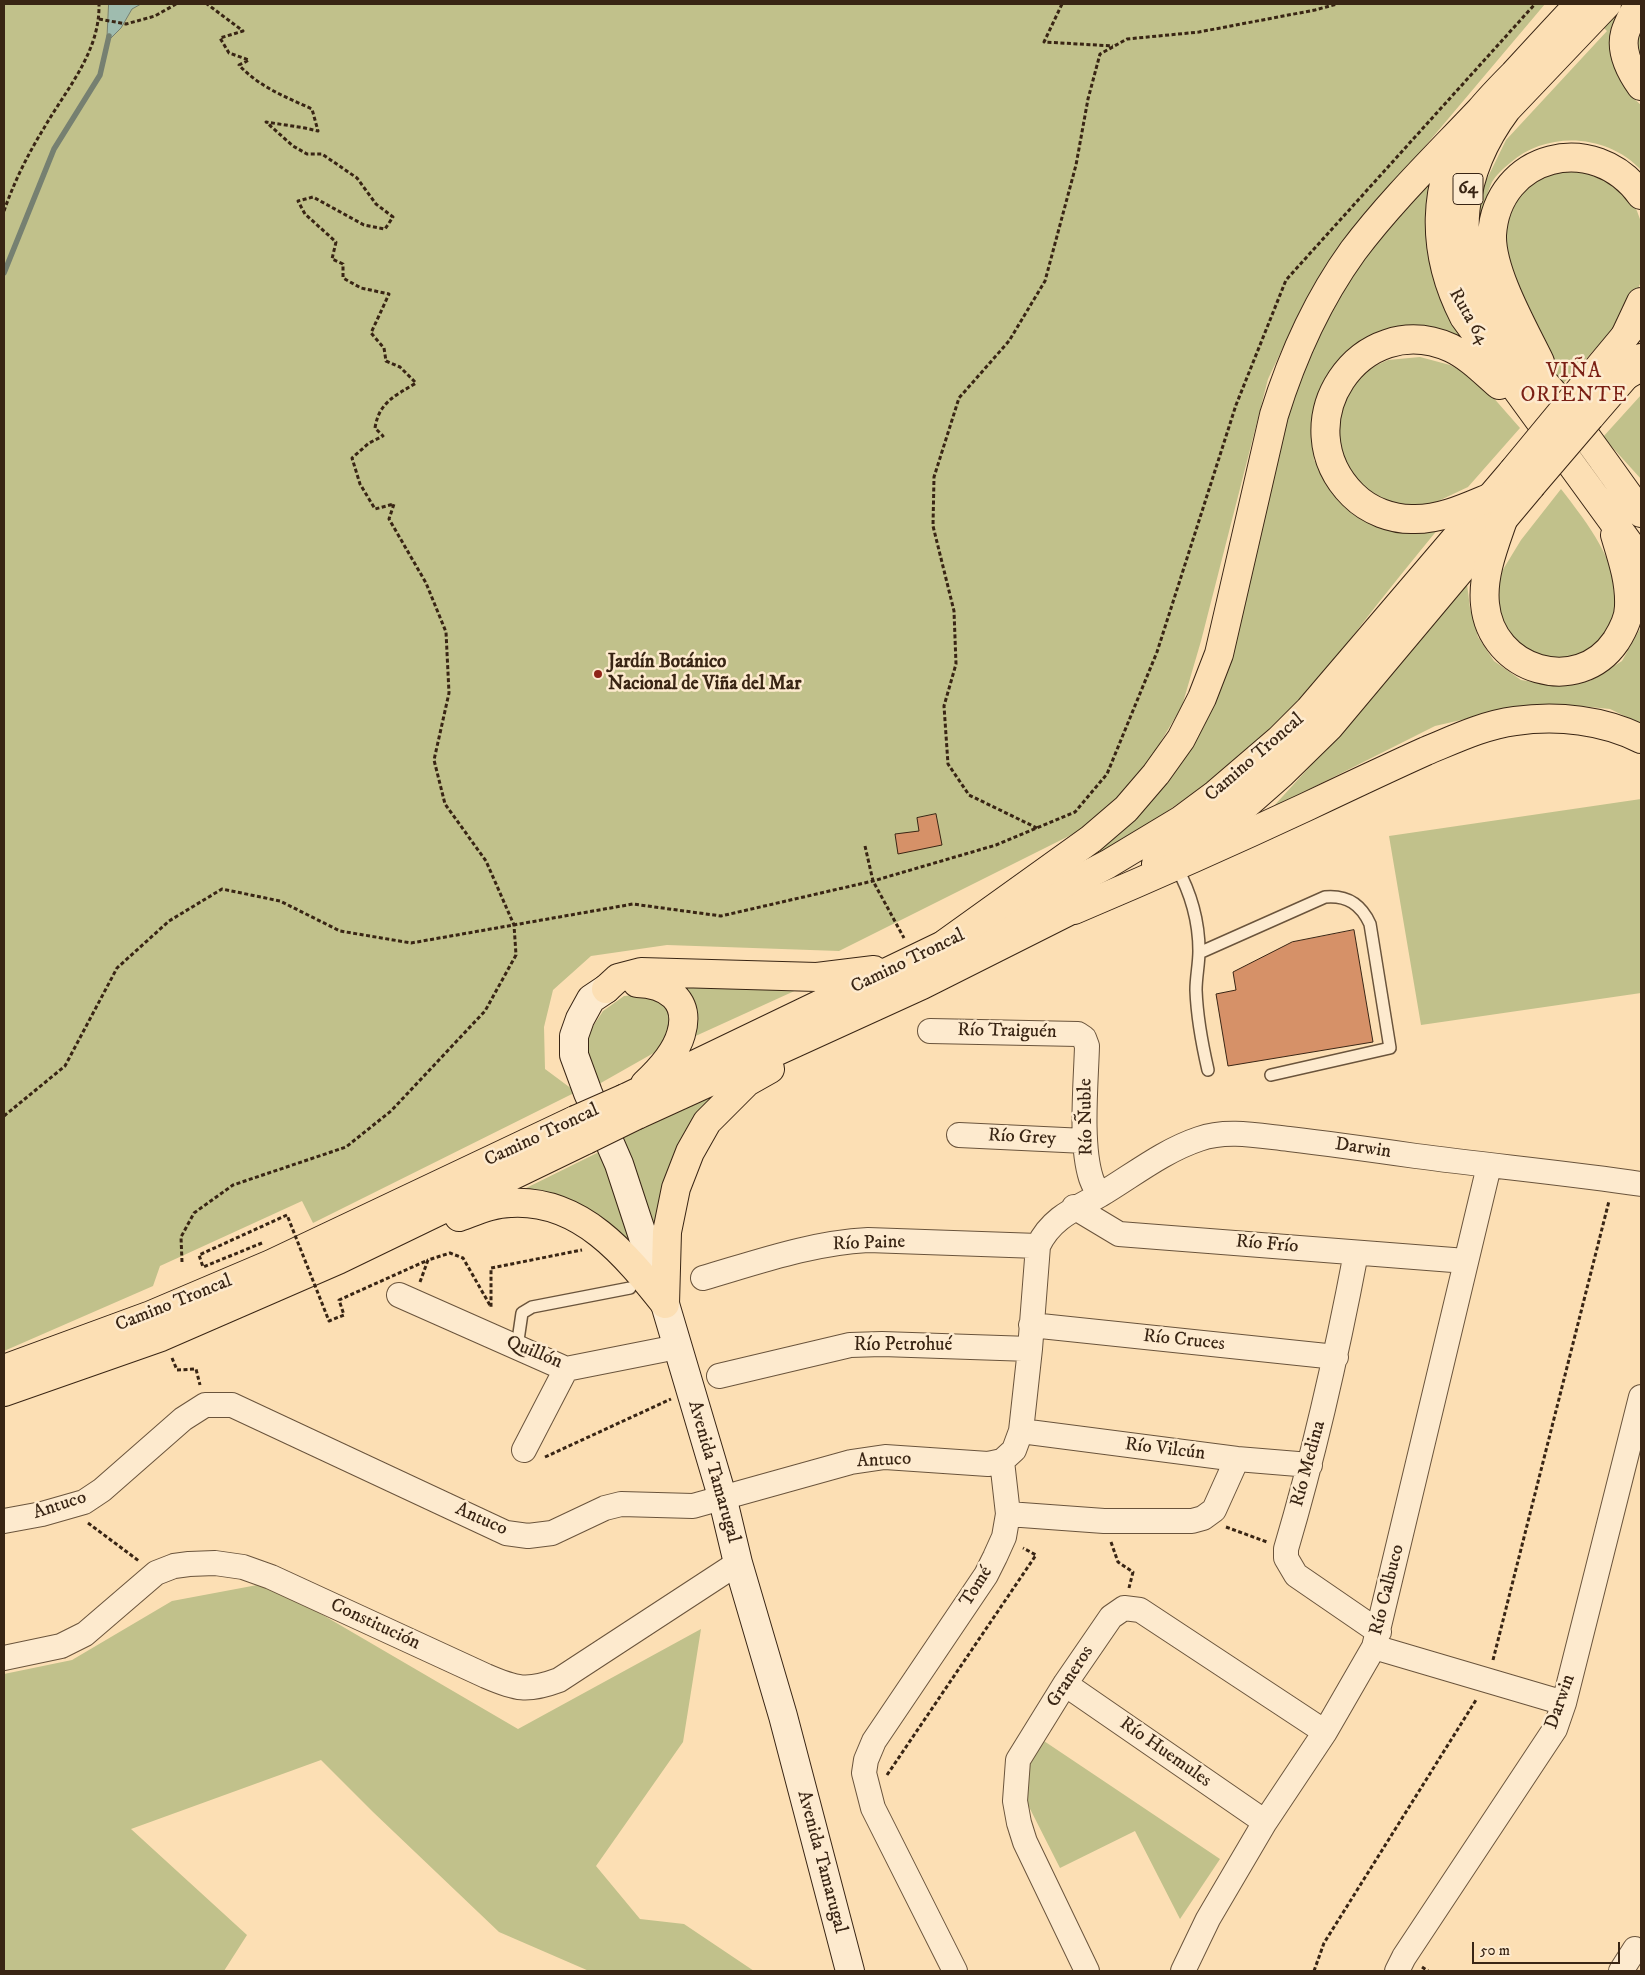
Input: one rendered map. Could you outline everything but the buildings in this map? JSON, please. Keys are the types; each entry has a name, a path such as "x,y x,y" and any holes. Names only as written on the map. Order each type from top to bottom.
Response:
{"main road":[{"name":"Ruta 64","path":"1579,4 1471,122 1460,142 1444,184 1440,206 1439,229 1441,252 1448,282 1464,317 1611,519"},
{"name":"Ruta 64","path":"1607,4 1507,109 1493,127 1474,167 1465,211 1465,233 1472,276 1480,296 1502,333 1573,403 1636,502"},
{"path":"1638,4 1625,35 1625,42 1628,62 1641,86"},
{"path":"946,943 1092,839 1126,809 1156,774 1181,739 1202,698 1219,654 1274,415 1299,345 1316,312 1353,252 1374,224 1486,104"},
{"path":"1573,403 1504,288 1492,238 1498,208 1514,182 1526,172 1554,160 1569,157 1591,159 1611,167 1623,175 1641,195"},
{"name":"Camino Troncal","path":"632,1102 897,997 1074,910 1186,848 1238,810 1281,774 1329,727 1522,478 1573,403 1633,327 1641,302"},
{"path":"1538,419 1464,355 1435,343 1419,340 1387,344 1359,360 1338,384 1326,413 1326,445 1336,475 1357,499 1385,515 1416,520 1452,513 1497,508 1485,588 1487,618 1500,644 1522,663 1536,668 1557,671 1579,668 1603,655 1621,633 1627,620 1630,606 1627,578 1611,519"},
{"name":"Camino Troncal","path":"1573,403 1636,367"},
{"name":"Camino Troncal","path":"4,1392 161,1337 338,1260 632,1102 946,943 1108,864 1181,820 1229,784 1280,740 1497,508"},
{"name":"64","path":"1611,519 1641,560"},
{"path":"1074,910 1241,838 1381,771 1468,733 1491,726 1514,721 1563,719 1610,727 1641,739"},
{"path":"606,989 618,978 640,972 817,977 908,962"},
{"path":"606,989 631,982 658,985 669,990 676,997 681,1009 683,1022 681,1035 662,1067 632,1102"},
{"path":"665,1304 667,1232 676,1188 690,1152 707,1122 747,1082 897,997"},
{"name":"Camino Troncal","path":"4,1369 151,1315 581,1130"},
{"path":"338,1260 488,1207 510,1202 528,1203 566,1212 584,1222 629,1259 665,1304"}],"street":[{"name":"Avenida Tamarugal","path":"606,989 591,999 580,1019 574,1036 574,1055 589,1096 619,1164 665,1304 676,1347 722,1496 738,1563 780,1708 850,1971"},
{"name":"Río Traiguén","path":"930,1030 1078,1034 1084,1038"},
{"name":"Río Ñuble","path":"1084,1038 1087,1046 1086,1160 1091,1179 1100,1195"},
{"name":"Darwin","path":"1100,1195 1157,1159 1199,1139 1220,1134 1253,1135 1316,1142 1490,1166 1641,1184"},
{"name":"Río Grey","path":"959,1135 1085,1141"},
{"name":"Río Calbuco","path":"1183,1971 1208,1919 1265,1822 1325,1732 1376,1640 1490,1166"},
{"path":"1002,1460 1014,1450 1021,1431 1038,1246 1050,1227 1074,1207 1100,1195"},
{"name":"Río Frío","path":"1074,1207 1119,1234 1466,1261"},
{"name":"Río Paine","path":"703,1278 797,1251 842,1242 868,1240 1038,1246"},
{"name":"Río Medina","path":"1286,1549 1310,1466 1336,1357 1356,1253"},
{"name":"Quillón","path":"406,1297 566,1368 676,1347"},
{"name":"Río Cruces","path":"1031,1325 1336,1357"},
{"name":"Río Petrohué","path":"719,1376 850,1345 882,1344 1030,1349"},
{"path":"532,1454 566,1368"},
{"name":"Darwin","path":"1396,1971 1409,1948 1554,1729 1564,1703 1641,1397"},
{"name":"Antuco","path":"4,1521 68,1508 84,1502 102,1490 183,1419 206,1405 232,1406 506,1533 517,1536 539,1536 552,1533 605,1508 621,1504 686,1506 850,1462 885,1457 988,1464 1002,1460"},
{"name":"Río Vilcún","path":"1021,1431 1237,1459 1310,1466"},
{"path":"1008,1514 1104,1521 1192,1522 1203,1518 1214,1510 1237,1459"},
{"name":"Tomé","path":"955,1971 873,1808 864,1773 866,1760 874,1741 986,1575 1004,1537 1008,1514 1002,1460"},
{"path":"1286,1549 1286,1558 1296,1575 1376,1640 1488,1681 1564,1703"},
{"name":"Constitución","path":"4,1658 61,1646 85,1634 156,1573 174,1566 214,1563 243,1567 271,1577 511,1687 529,1688 559,1680 738,1563"},
{"path":"1124,1608 1140,1610 1325,1732"},
{"name":"Graneros","path":"1087,1971 1025,1842 1019,1824 1015,1801 1018,1760 1065,1684 1111,1618 1124,1608"},
{"name":"Río Huemules","path":"1065,1684 1265,1822"},
{"path":"1621,1971 1634,1949"}],"lane":[{"path":"1176,866 1191,898 1196,915 1199,953 1196,972 1197,1007 1208,1070"},
{"path":"1199,953 1325,897 1334,896 1352,901 1366,915 1370,924 1390,1048 1271,1075"},
{"path":"518,1347 522,1313 532,1307 630,1288"}],"path":[{"path":"4,210 11,188 44,127 83,68 99,18 99,4"},
{"path":"99,18 126,24 155,16 176,4"},
{"path":"182,1262 181,1237 194,1213 201,1207 233,1185 346,1147 391,1111 485,1012 516,955 514,925 486,861 444,804 434,760 449,693 446,632 426,583 389,519 394,504 375,509 360,484 352,458 369,443 383,436 375,428 377,414 383,405 416,383 400,367 386,361 384,348 371,333 389,294 361,288 344,278 342,264 332,259 336,242 305,214 298,201 314,198 364,225 385,229 393,217 376,204 357,178 322,154 307,154 293,146 266,122 318,132 312,109 264,86 250,77 240,65 249,60 228,53 220,38 243,31 207,4"},
{"path":"1062,4 1044,42 1113,46"},
{"path":"4,1116 65,1066 117,968 169,921 222,889 280,901 340,931 411,943 633,904 721,916 873,880 996,845 1038,828 969,795 948,764 944,706 956,664 954,611 933,526 934,476 959,398 1009,341 1045,281 1076,165 1088,99 1100,54 1127,38 1199,32 1315,10 1337,4"},
{"path":"865,846 873,880 908,962"},
{"path":"1314,1971 1324,1943 1488,1681 1614,1181"},
{"path":"262,1243 203,1267 199,1255 287,1215 330,1321 344,1315 338,1300 428,1260 450,1253 463,1258 491,1307 491,1268 612,1244"},
{"path":"406,1297 428,1260"},
{"path":"161,1337 177,1370 196,1369 206,1405"},
{"path":"532,1454 690,1390"},
{"path":"68,1508 156,1573"},
{"path":"1203,1518 1286,1549"},
{"path":"1104,1521 1118,1562 1133,1572 1124,1608"},
{"path":"888,1772 1036,1555"}],"green space":[{"name":"Jardín Botánico Nacional de Viña del Mar","path":"4,4 1545,4 1335,253 1306,299 1268,379 1201,641 1182,706 1154,753 1126,790 1079,831 839,951 667,945 591,956 553,990 544,1027 545,1069 576,1092 313,1223 302,1201 160,1266 153,1286 4,1351"},
{"path":"1579,4 1641,4 1641,64 1617,71 1630,95 1641,105 1641,170 1627,158 1612,149 1595,143 1559,141 1541,145 1525,152 1510,163 1494,179 1486,201 1480,234 1479,208 1484,185 1506,140 1607,31"},
{"path":"1577,170 1592,172 1623,189 1637,211 1641,222 1641,281 1630,311 1560,387 1529,333 1499,236 1508,203 1523,189 1549,175"},
{"path":"1433,173 1427,241 1439,297 1468,344 1438,334 1322,388 1311,421 1314,460 1338,495 1443,523 1366,619 1314,688 1287,715 1259,741 1199,789 1135,832 1069,872 1181,762 1287,408 1330,306 1375,237"},
{"path":"1420,357 1450,365 1477,379 1520,428 1468,487 1434,503 1397,508 1364,495 1343,476 1336,405 1366,370 1388,360"},
{"path":"1641,395 1641,479 1603,437"},
{"path":"1561,489 1591,530 1608,560 1617,592 1618,613 1609,639 1573,658 1534,657 1504,629 1494,600 1496,581 1521,540"},
{"path":"1467,584 1470,608 1478,637 1494,661 1521,680 1553,685 1590,681 1622,661 1641,627 1641,724 1610,709 1559,704 1500,711 1435,726 1272,808 1367,704"},
{"path":"1641,799 1641,993 1421,1025 1389,836"},
{"path":"673,984 801,988 689,1039"},
{"path":"655,994 668,1005 669,1021 666,1046 599,1084 587,1055 590,1031 603,1011 624,996"},
{"path":"737,1084 657,1244 621,1139"},
{"path":"601,1151 635,1256 514,1194"},
{"path":"268,1583 518,1729 701,1629 683,1742 596,1866 640,1919 684,1924 754,1971 589,1971 499,1932 321,1760 131,1829 247,1935 224,1971 4,1971 4,1674 72,1660 172,1601"},
{"path":"1041,1739 1220,1859 1180,1919 1135,1831 1060,1868 1023,1795 1024,1764"}],"shaded area":[{"path":"109,4 141,4 132,9 121,28 107,42"}],"waterway":[{"path":"4,273 54,149 100,75 109,36"}],"place":[{"name":"Jardín Botánico Nacional de Viña del Mar","path":"598,674"}],"district":[{"name":"VIÑA ORIENTE","path":"1574,385"}]}
